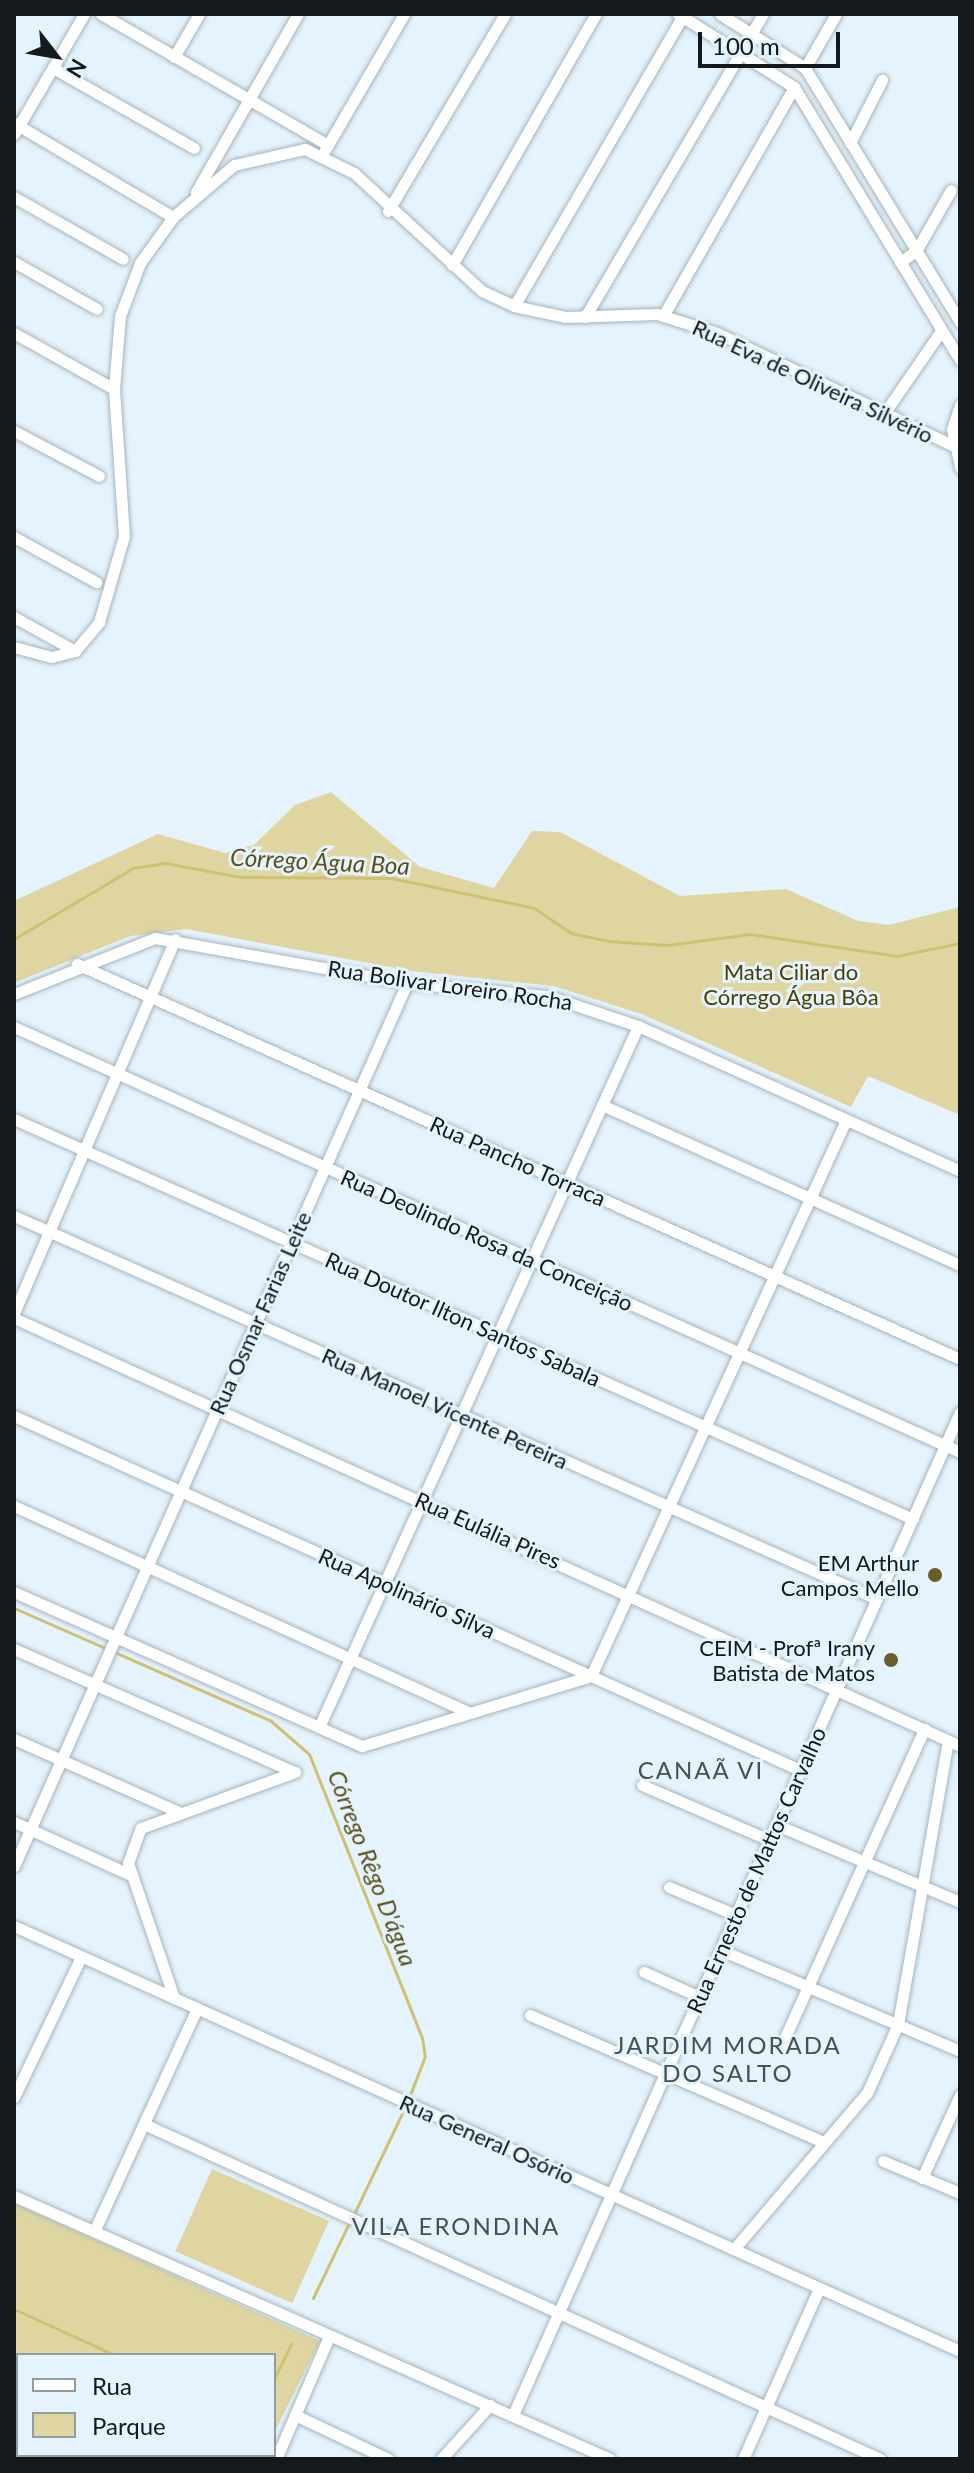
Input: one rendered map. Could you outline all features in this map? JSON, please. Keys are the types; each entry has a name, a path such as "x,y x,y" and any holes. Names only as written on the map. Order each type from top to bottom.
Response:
{"street":[{"path":"84,14 16,128 173,217"},
{"name":"Rua Eva de Oliveira Silvério","path":"101,14 325,150 354,173 388,211 452,265 514,306 585,317 663,316 717,333 883,415 952,445"},
{"path":"174,57 199,14"},
{"path":"194,196 246,100 298,14"},
{"path":"14,647 52,657 75,651 99,622 124,536 114,389 129,283 173,217 234,165 305,149 325,150 404,14"},
{"path":"388,211 505,14"},
{"path":"452,265 596,14"},
{"path":"720,14 805,68 960,322"},
{"path":"585,317 763,14"},
{"path":"805,68 836,14"},
{"path":"514,306 680,15 794,87 960,360"},
{"path":"53,68 194,148"},
{"path":"850,143 882,80"},
{"path":"663,316 794,87"},
{"path":"900,262 916,251 951,190"},
{"path":"14,197 123,259"},
{"path":"14,262 97,309"},
{"path":"883,415 941,331"},
{"path":"14,333 114,389"},
{"path":"960,405 952,445 960,468"},
{"path":"14,431 99,476"},
{"path":"14,537 96,582"},
{"path":"14,617 75,651"},
{"name":"Rua Bolivar Loreiro Rocha","path":"14,994 76,964 155,938 175,939 407,983 548,996 638,1026 960,1171"},
{"path":"14,1315 175,939"},
{"name":"Rua Pancho Torraca","path":"76,964 152,992 359,1091 960,1359"},
{"name":"Rua Osmar Farias Leite","path":"94,1685 407,983"},
{"path":"319,1727 638,1026"},
{"name":"Rua Deolindo Rosa da Conceição","path":"14,1027 960,1452"},
{"path":"602,1105 960,1265"},
{"name":"Rua Doutor Ilton Santos Sabala","path":"14,1119 913,1519"},
{"path":"14,1592 114,1640 366,1746 591,1676 846,1120"},
{"name":"Rua Manoel Vicente Pereira","path":"14,1216 877,1599"},
{"name":"Rua Eulália Pires","path":"14,1315 960,1746"},
{"name":"Rua Ernesto de Mattos Carvalho","path":"513,2415 960,1412"},
{"name":"Rua Apolinário Silva","path":"14,1416 800,1770"},
{"path":"14,1506 469,1712"},
{"path":"14,1649 295,1772 141,1828 131,1875 174,1998"},
{"path":"14,1866 94,1685"},
{"path":"782,2044 924,1729"},
{"path":"14,1739 179,1812"},
{"path":"734,2249 867,2093 898,2024 948,1740"},
{"path":"642,1785 769,1840"},
{"path":"14,1822 131,1875"},
{"path":"777,1825 960,1902"},
{"path":"669,1887 736,1915"},
{"name":"Rua General Osório","path":"14,1926 960,2351"},
{"path":"721,1950 960,2051"},
{"path":"14,2097 81,1957"},
{"path":"644,1972 700,1997"},
{"path":"96,2227 197,2008"},
{"path":"530,2015 824,2142"},
{"path":"922,2178 960,2095"},
{"path":"144,2124 559,2316 880,2459"},
{"path":"883,2161 960,2193"},
{"path":"14,2196 96,2227 328,2339 513,2415 598,2457 610,2459"},
{"path":"743,2459 819,2288"},
{"path":"276,2459 328,2339"},
{"path":"441,2459 490,2405"},
{"path":"295,2415 388,2459"}],"green space":[{"name":"Mata Ciliar do Córrego Água Bôa","path":"331,792 420,867 494,888 532,831 560,832 680,896 786,889 858,921 889,925 960,907 960,1115 868,1076 851,1107 644,1015 554,986 411,971 186,929 130,936 14,983 14,901 158,834 225,853 254,845 295,805"},
{"path":"212,2169 329,2221 292,2303 175,2251"},
{"path":"14,2203 320,2341 276,2429 276,2353 16,2353 16,2457 264,2459 14,2459"}],"waterway":[{"name":"Córrego Água Boa","path":"14,939 133,868 165,863 241,877 391,878 534,908 571,933 608,941 667,945 750,934 897,956 960,943"},
{"name":"Córrego Rêgo D'água","path":"14,1608 271,1721 309,1754 422,2038 425,2056 408,2100"},
{"name":"Córrego Rêgo D'água","path":"353,2216 405,2107"},
{"name":"Córrego Rêgo D'água","path":"313,2298 349,2223"},
{"path":"14,2309 111,2353"},
{"path":"276,2375 291,2344"}],"place":[{"name":"EM Arthur Campos Mello","path":"935,1575"},
{"name":"CEIM - Profª Irany Batista de Matos","path":"891,1660"}],"district":[{"name":"CANAÃ VI","path":"701,1770"},
{"name":"JARDIM MORADA DO SALTO","path":"728,2059"},
{"name":"VILA ERONDINA","path":"456,2226"}]}
